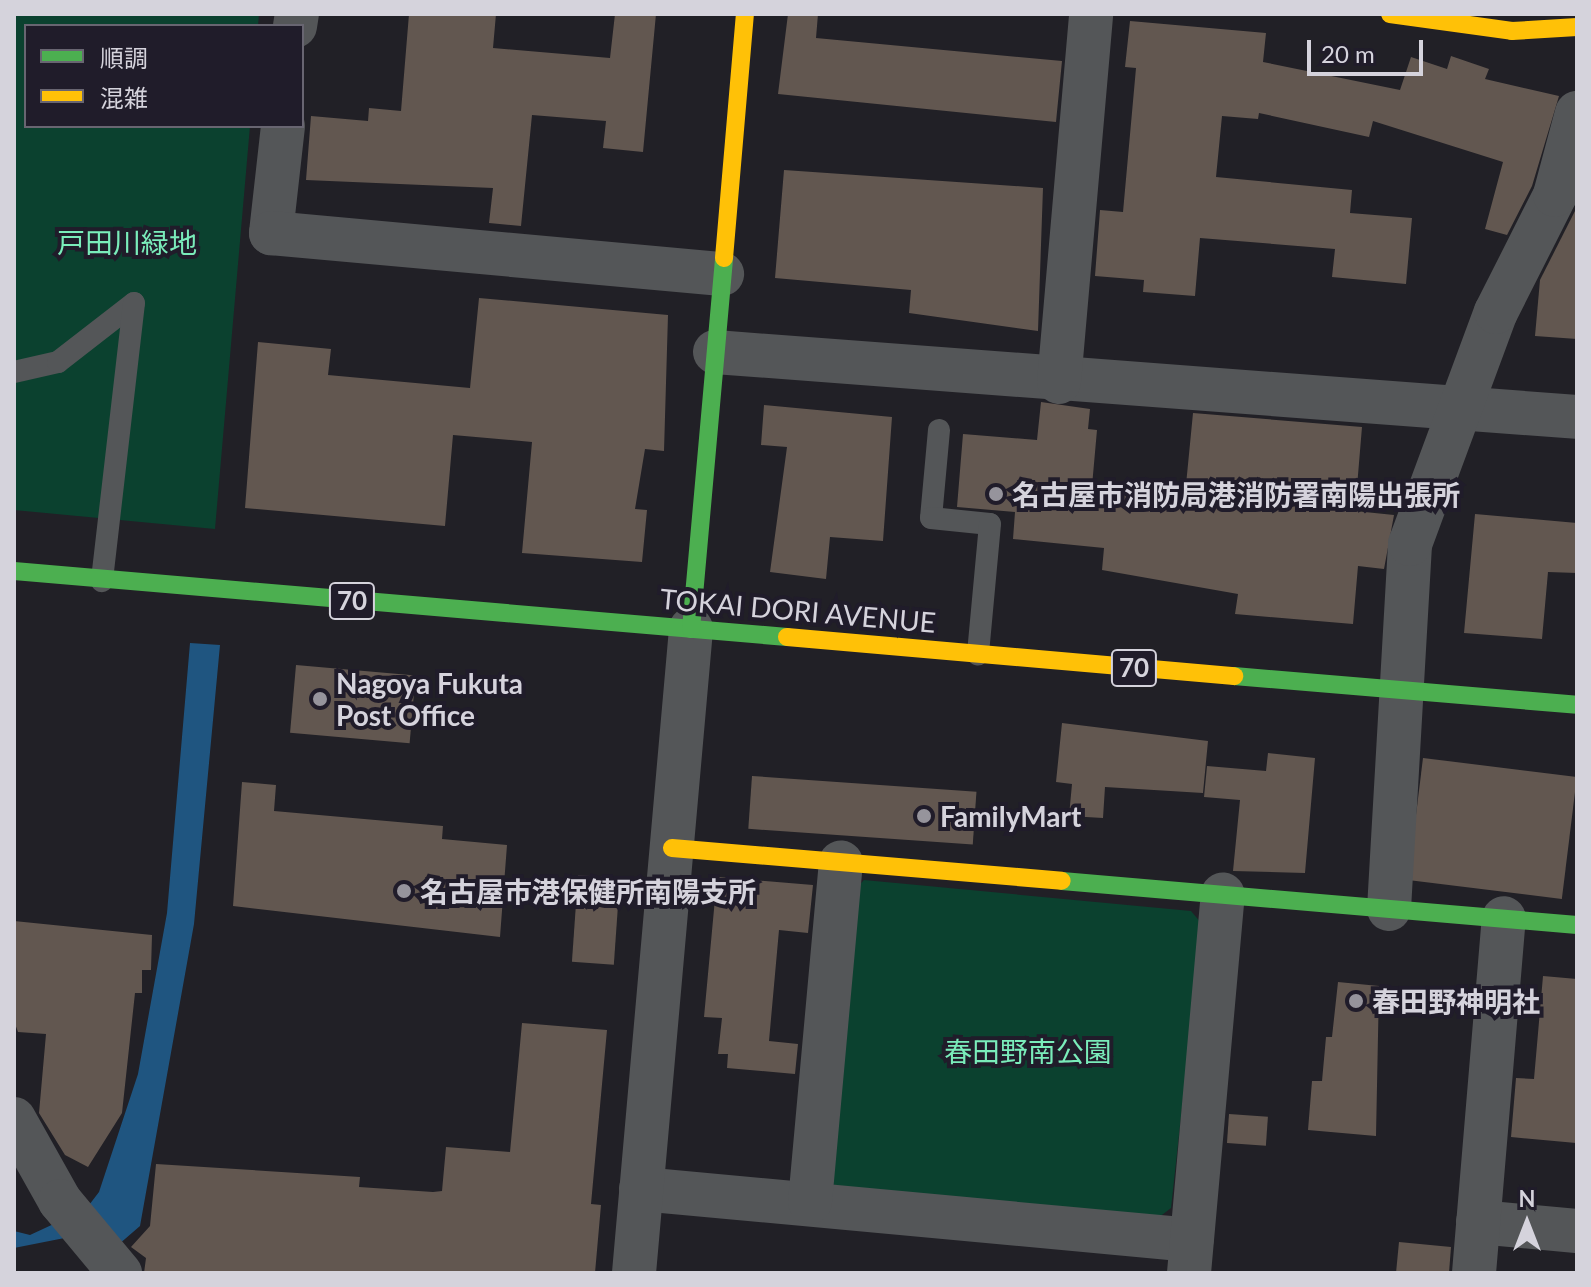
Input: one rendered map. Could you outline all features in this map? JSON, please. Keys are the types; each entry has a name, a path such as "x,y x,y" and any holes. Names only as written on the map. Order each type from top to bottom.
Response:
{"street":[{"path":"634,1273 745,14"},
{"path":"1059,382 1091,14"},
{"path":"1390,14 1512,31 1577,27"},
{"path":"1389,909 1406,691 1410,544 1496,312 1555,195 1577,113"},
{"path":"283,128 271,233 722,274"},
{"path":"715,352 1059,382 1577,417"},
{"name":"TOKAI DORI AVENUE","path":"14,571 102,581 1577,705"},
{"path":"672,848 1577,925"},
{"path":"810,1202 841,862"},
{"path":"641,1189 810,1202 1190,1256 1223,895"},
{"path":"1474,1273 1504,918"},
{"path":"14,1119 80,1226 120,1273"},
{"path":"1478,1222 1577,1231"}],"lane":[{"path":"14,372 58,362 134,303 102,581"},
{"path":"939,430 931,518 990,524 978,654"}],"green space":[{"name":"戸田川緑地","path":"14,14 259,14 258,24 24,24 24,128 250,128 215,529 14,510"},
{"name":"春田野南公園","path":"864,880 1191,911 1202,924 1171,1208 1158,1218 835,1187 827,1173 851,894"}],"water":[{"path":"190,643 220,645 194,924 140,1226 118,1245 105,1230 14,1248 14,1231 30,1235 86,1209 99,1192 138,1074 167,913"}],"building":[{"path":"409,14 496,14 493,48 610,58 615,14 656,14 643,152 603,148 606,121 532,115 521,226 489,223 493,188 306,180 311,116 368,121 369,108 401,111"},
{"path":"788,14 818,14 816,38 1062,61 1056,122 778,94"},
{"path":"1130,21 1266,33 1263,62 1400,90 1411,57 1447,69 1451,56 1489,69 1485,79 1559,96 1532,186 1507,235 1485,229 1503,162 1373,121 1369,137 1259,113 1258,119 1222,116 1216,177 1352,190 1350,213 1412,218 1406,284 1332,277 1335,249 1200,238 1195,296 1143,292 1144,280 1095,276 1100,210 1123,212 1136,68 1125,67"},
{"path":"784,170 1043,188 1038,331 909,313 911,290 775,278"},
{"path":"1577,207 1577,339 1535,336 1540,280"},
{"path":"479,298 668,315 664,451 645,449 635,509 647,510 642,562 522,553 532,442 453,435 445,526 245,508 258,342 331,349 328,375 470,388"},
{"path":"1041,402 1090,409 1088,429 1097,430 1092,486 1185,495 1193,413 1362,427 1355,511 1394,515 1384,569 1358,566 1353,624 1235,614 1238,594 1102,570 1104,548 1013,539 1015,512 957,507 963,434 1037,440"},
{"path":"764,405 892,417 883,541 830,537 826,579 770,572 787,447 761,445"},
{"path":"1475,514 1577,523 1577,573 1548,572 1542,639 1464,633"},
{"path":"296,665 416,675 410,743 290,733"},
{"path":"1062,723 1208,741 1203,793 1105,787 1103,818 1069,816 1072,784 1056,782"},
{"path":"1268,753 1315,758 1305,873 1233,871 1240,800 1204,797 1207,766 1266,771"},
{"path":"1423,758 1577,777 1562,899 1408,880"},
{"path":"752,776 976,792 973,845 748,829"},
{"path":"242,782 276,785 274,811 443,826 442,839 507,845 500,937 233,906"},
{"path":"578,875 620,878 614,965 572,962"},
{"path":"717,877 813,885 808,933 779,930 769,1041 798,1044 795,1074 727,1068 728,1054 718,1054 722,1018 704,1017"},
{"path":"14,921 152,935 151,970 142,970 142,993 135,993 122,1113 88,1167 65,1155 39,1113 46,1034 18,1032 14,1021"},
{"path":"1543,976 1577,979 1576,1143 1511,1137 1516,1078 1534,1079"},
{"path":"1338,982 1379,986 1376,1136 1308,1130 1312,1081 1322,1081 1326,1037 1332,1037"},
{"path":"522,1023 607,1030 591,1204 601,1205 595,1273 144,1273 146,1258 131,1247 150,1226 156,1164 360,1177 359,1187 433,1192 442,1191 446,1147 510,1152"},
{"path":"1229,1114 1268,1117 1266,1146 1227,1143"},
{"path":"1399,1242 1451,1247 1449,1273 1396,1273"}],"traffic: fast":[{"path":"691,629 724,258"},
{"path":"14,571 787,637"},
{"path":"1234,676 1577,705"},
{"path":"1062,881 1577,925"}],"traffic: slow":[{"path":"724,258 745,14"},
{"path":"1390,14 1512,31 1577,27"},
{"path":"787,637 1234,676"},
{"path":"672,848 1062,881"}],"place":[{"name":"名古屋市消防局港消防署南陽出張所","path":"996,494"},
{"name":"Nagoya Fukuta Post Office","path":"320,699"},
{"name":"FamilyMart","path":"924,816"},
{"name":"名古屋市港保健所南陽支所","path":"404,891"},
{"name":"春田野神明社","path":"1356,1001"}]}
